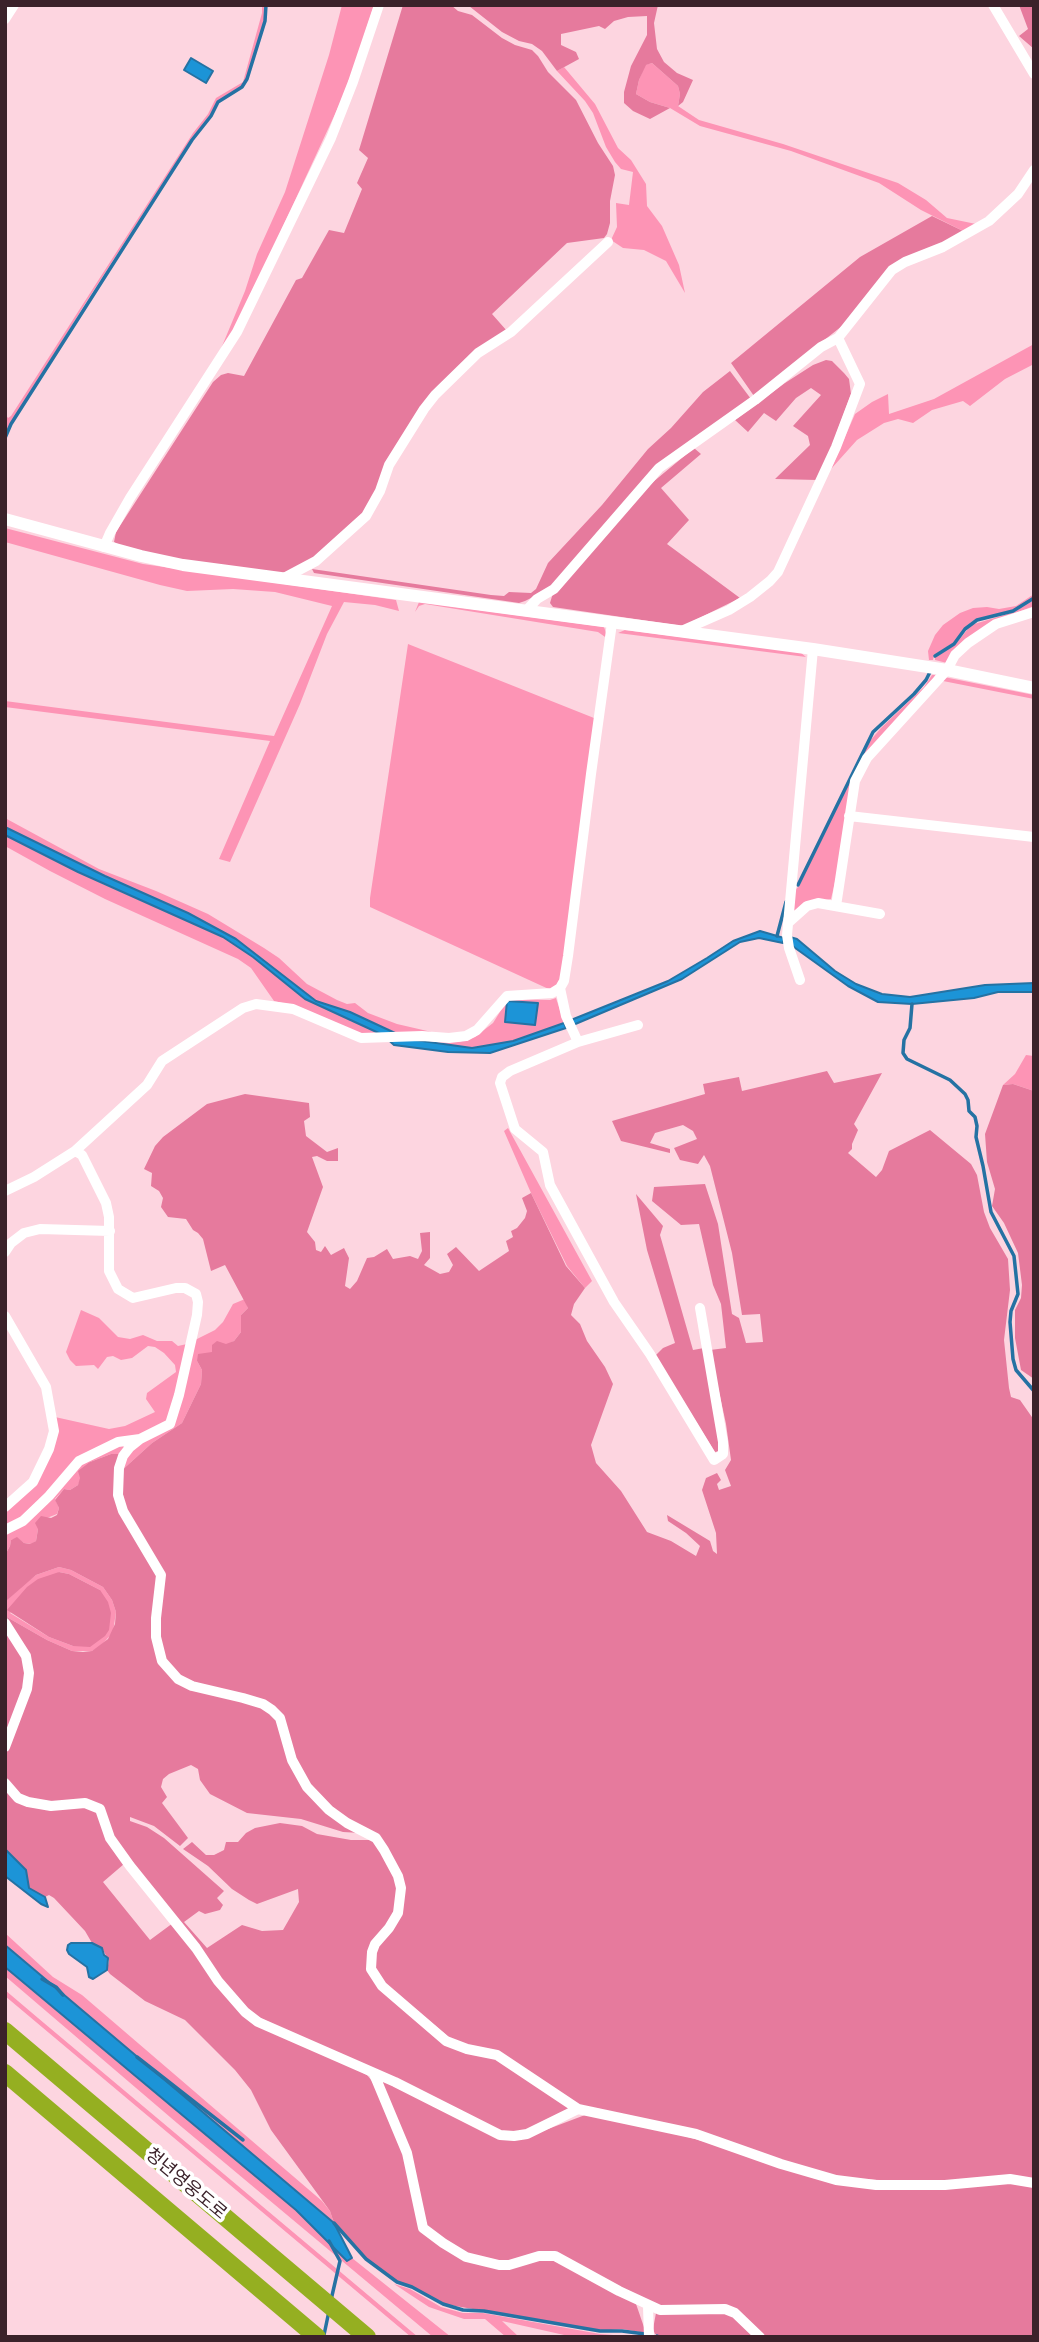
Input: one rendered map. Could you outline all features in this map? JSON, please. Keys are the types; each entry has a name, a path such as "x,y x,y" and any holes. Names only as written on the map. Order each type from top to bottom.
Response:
{"highway":[{"name":"청년영웅도로","path":"5,2031 367,2337"},
{"name":"청년영웅도로","path":"5,2073 315,2335"}],"street":[{"path":"5,19 14,5"},
{"path":"104,547 130,498 237,332 331,138 354,82 379,5"},
{"path":"993,5 1034,74"},
{"path":"526,611 537,599 554,589 659,468 755,400 821,347 838,338 892,270 943,247 989,221 1018,194 1034,170"},
{"path":"283,579 316,561 366,516 380,491 389,465 435,395 478,353 511,332 608,242"},
{"path":"679,632 729,610 750,597 778,572 836,447 859,384 838,338"},
{"path":"5,520 164,562 813,649 947,670 1034,688"},
{"path":"836,906 855,781 867,758 947,670 955,655 996,624 1034,612"},
{"path":"575,1038 566,1016 561,988 568,956 612,623"},
{"path":"800,980 787,935 813,649"},
{"path":"849,816 1034,837"},
{"path":"788,923 807,906 818,903 880,914"},
{"path":"5,1191 34,1177 75,1151 146,1085 162,1060 243,1008 256,1004 293,1009 361,1038 449,1038 466,1036 477,1030 507,996 552,993 561,988"},
{"path":"638,1025 575,1038 510,1072 502,1077 500,1083 515,1129 543,1152 550,1185 614,1302 650,1354 714,1460 723,1454 723,1442 699,1308"},
{"path":"5,1530 23,1521 79,1461 109,1446 140,1439 170,1424 179,1395 198,1302 196,1294 186,1287 133,1298 118,1289 109,1271 110,1231 106,1203 82,1155 75,1151"},
{"path":"5,1252 11,1243 24,1233 40,1229 110,1231"},
{"path":"5,1316 46,1387 54,1431 49,1449 33,1482 5,1507"},
{"path":"140,1439 123,1456 118,1468 118,1494 123,1511 161,1575 156,1637 162,1661 178,1679 192,1686 243,1698 272,1710 280,1718 292,1760 307,1787 329,1810 376,1838 398,1876 400,1901 395,1921 375,1944 371,1969 382,1986 446,2041 496,2055 578,2109 695,2134 836,2180 876,2185 946,2185 1010,2179 1034,2183"},
{"path":"5,1623 26,1656 29,1673 27,1689 5,1747"},
{"path":"5,1783 18,1798 28,1802 51,1806 85,1803 100,1809 110,1838 130,1866 218,1981 245,2012 258,2022 396,2082 500,2135 527,2134 578,2109"},
{"path":"374,2074 407,2153 423,2228 430,2234 466,2257 499,2265 509,2265 539,2256 555,2256 660,2310 725,2309 735,2313 760,2337"},
{"path":"648,2306 649,2337"}],"shaded area":[{"path":"262,5 265,5 264,20 247,79 242,86 218,102 191,139 85,304 5,436 5,414 8,418 11,416 216,98 243,82"},
{"path":"342,5 374,5 348,86 234,332 220,351 257,254 285,192 329,55"},
{"path":"403,5 451,5 458,11 472,15 502,38 532,50 538,56 548,72 576,100 613,166 615,175 607,234 604,238 567,243 492,314 507,331 446,380 366,510 310,561 286,575 196,563 127,549 114,542 116,532 213,382 228,373 244,376 296,280 302,278 329,230 344,233 362,189 357,183 368,158 359,150"},
{"path":"459,5 658,5 654,23 657,49 664,62 677,73 693,80 683,102 678,106 678,86 652,63 646,65 636,94 670,108 650,119 624,103 631,66 647,35 647,16 614,21 605,29 599,26 561,34 561,45 576,52 579,59 557,71 542,51 532,44 502,32 469,6"},
{"path":"1019,5 1034,5 1034,49 1019,36 1028,29"},
{"path":"652,63 678,86 678,106 699,120 783,144 898,183 926,200 947,218 976,224 963,231 921,210 879,183 791,151 700,126 670,108 650,102 636,94 645,65"},
{"path":"564,67 595,104 618,148 631,160 646,184 647,206 662,226 679,265 685,293 666,261 644,250 623,248 611,240 617,227 616,203 629,205 633,172 621,169 615,162 593,113 557,71"},
{"path":"932,216 963,231 939,245 901,261 847,322 754,396 731,363 860,257"},
{"path":"1034,344 1034,364 1005,379 970,406 963,401 932,410 913,423 898,419 884,423 857,440 831,469 855,414 872,402 888,394 889,414 934,399"},
{"path":"826,360 832,361 849,379 851,394 823,470 817,480 775,479 810,445 808,436 793,426 821,395 811,388 796,398 776,421 764,413 748,432 735,420 785,383"},
{"path":"730,371 751,399 656,467 551,588 525,601 519,603 314,573 312,569 491,595 531,593 536,589 548,563 602,505 648,449 703,392"},
{"path":"694,448 701,454 661,488 689,520 667,544 740,598 683,626 553,607 550,603 553,593 647,487"},
{"path":"5,528 143,564 396,600 399,611 344,602 327,634 300,704 230,862 219,859 270,741 5,707 5,701 274,736 332,606 275,592 233,589 187,591 160,585 5,542"},
{"path":"1034,594 1034,597 1013,610 976,619 953,643 934,655 933,660 929,660 928,651 935,635 943,625 960,613 973,608 999,609 1016,606"},
{"path":"1034,600 1034,606 1013,614 947,663 935,660 935,657 955,645 971,625 1014,612"},
{"path":"419,602 604,627 608,639 598,632 425,604 419,606 415,612"},
{"path":"625,630 800,652 806,657 618,633"},
{"path":"408,644 594,718 596,716 562,976 553,991 370,907"},
{"path":"932,675 935,675 934,679 864,758 831,899 805,904 794,911 794,891 799,886 869,742 924,687"},
{"path":"944,677 1034,695 1034,699 943,681"},
{"path":"5,818 99,869 208,914 279,958 307,984 337,1000 347,1004 355,1003 368,1013 397,1024 449,1036 399,1034 350,1012 316,1001 236,939 188,913 5,827"},
{"path":"5,835 103,884 223,937 253,957 305,999 384,1035 360,1036 291,1005 274,1001 251,968 238,959 50,871 5,846"},
{"path":"556,998 564,1023 513,1041 472,1048 421,1041 459,1042 475,1037 493,1023 508,999"},
{"path":"1026,1055 1034,1056 1034,1091 1013,1084 1003,1085 1015,1074"},
{"path":"827,1071 834,1083 882,1073 854,1124 858,1130 848,1153 876,1177 882,1170 889,1151 930,1130 971,1164 977,1175 990,1228 1008,1259 1010,1290 1004,1340 1009,1388 1011,1397 1020,1400 1034,1420 1034,2181 945,2183 836,2178 579,2107 511,2062 456,2043 377,1977 374,1952 402,1901 386,1850 309,1786 273,1708 180,1677 164,1660 158,1637 163,1587 125,1510 120,1472 152,1443 182,1423 201,1384 202,1370 197,1361 198,1354 212,1352 212,1345 217,1341 226,1344 234,1341 241,1332 241,1315 248,1308 225,1265 211,1271 203,1239 186,1219 168,1217 161,1207 163,1198 159,1191 151,1186 152,1173 144,1169 155,1146 163,1137 207,1104 245,1094 309,1103 310,1117 304,1121 306,1136 327,1152 338,1148 338,1161 312,1157 323,1187 307,1232 315,1242 316,1250 321,1252 325,1246 331,1255 344,1248 349,1258 345,1286 350,1289 357,1281 367,1258 387,1249 393,1259 410,1256 418,1259 422,1251 420,1233 430,1232 430,1258 424,1265 440,1274 449,1272 453,1265 447,1254 456,1247 479,1271 509,1251 506,1241 513,1237 511,1231 525,1218 527,1211 522,1198 531,1193 566,1266 585,1288 574,1304 571,1315 580,1324 613,1384 591,1445 596,1463 621,1491 647,1532 671,1541 696,1556 700,1546 668,1521 667,1515 710,1541 717,1554 716,1533 702,1490 706,1478 717,1473 721,1480 717,1484 719,1490 731,1486 725,1470 731,1460 726,1424 710,1350 726,1348 721,1304 713,1285 699,1224 681,1225 652,1201 654,1187 705,1184 718,1224 732,1314 739,1318 746,1343 763,1342 760,1314 742,1315 732,1253 710,1166 704,1155 698,1164 680,1160 674,1148 697,1139 693,1131 683,1125 655,1133 650,1143 670,1149 670,1153 621,1141 612,1121 705,1094 703,1084 739,1077 742,1091"},
{"path":"1013,1084 1034,1091 1034,1379 1021,1370 1015,1338 1015,1310 1021,1298 1022,1285 1018,1253 1004,1223 992,1206 995,1189 987,1162 985,1134 1003,1085"},
{"path":"508,1128 592,1281 585,1288 567,1266 531,1193 504,1131"},
{"path":"636,1194 663,1226 660,1235 693,1350 704,1348 720,1451 715,1452 655,1356 663,1348 675,1343 647,1250"},
{"path":"245,1299 248,1308 241,1315 241,1332 234,1341 197,1361 202,1370 201,1384 182,1423 152,1443 120,1472 131,1449 172,1426 193,1341 215,1330 233,1304"},
{"path":"81,1310 99,1318 118,1337 130,1339 143,1335 157,1341 172,1341 178,1346 187,1344 168,1423 139,1437 117,1439 60,1478 21,1518 5,1527 5,1511 35,1484 55,1417 109,1429 125,1426 155,1412 146,1399 147,1393 176,1372 175,1365 164,1353 148,1346 132,1358 121,1360 113,1356 107,1357 98,1369 94,1365 76,1366 66,1352"},
{"path":"121,1444 126,1449 121,1454 111,1454 90,1462 78,1485 70,1490 64,1489 55,1499 59,1508 57,1514 47,1518 38,1529 36,1541 31,1544 17,1538 11,1540 5,1555 5,1531 80,1462"},
{"path":"111,1454 121,1454 116,1495 159,1575 154,1638 177,1681 262,1706 278,1720 298,1778 361,1833 343,1832 301,1819 247,1813 210,1794 200,1780 198,1769 191,1765 169,1774 163,1779 161,1787 167,1797 162,1803 188,1838 180,1846 154,1826 130,1817 130,1821 147,1827 164,1838 224,1891 217,1898 223,1905 220,1910 205,1914 199,1911 184,1922 207,1948 242,1925 262,1931 283,1930 299,1902 298,1889 257,1904 249,1900 183,1849 192,1842 206,1855 214,1855 224,1850 226,1842 238,1842 255,1828 280,1823 302,1826 317,1834 351,1840 374,1840 396,1877 398,1901 368,1970 444,2043 496,2057 571,2109 526,2133 500,2134 246,2011 111,1837 101,1807 28,1801 6,1781 6,1749 30,1673 5,1616 47,1640 72,1651 83,1652 92,1651 108,1639 115,1624 116,1612 103,1587 71,1570 59,1567 36,1575 5,1602 5,1555 11,1540 17,1537 24,1543 36,1541 38,1529 35,1523 41,1516 51,1518 57,1515 59,1508 55,1500 64,1489 70,1490 78,1485 78,1471 90,1462"},
{"path":"59,1567 71,1570 103,1587 116,1612 113,1632 100,1647 92,1651 72,1651 5,1616 5,1602 36,1575","holes":["59,1572 69,1574 100,1590 73,1646 49,1637 10,1613"]},
{"path":"59,1572 69,1574 100,1590 108,1602 111,1613 109,1630 90,1647 73,1646 49,1637 7,1610 27,1587 38,1579"},
{"path":"5,1628 23,1657 26,1673 24,1689 5,1735"},
{"path":"5,1788 16,1800 84,1806 97,1811 124,1864 103,1882 150,1940 173,1923 243,2015 367,2075 395,2129 428,2235 499,2268 547,2257 635,2301 646,2333 622,2329 599,2331 444,2304 397,2281 366,2258 334,2223 330,2211 271,2130 251,2090 235,2070 185,2020 145,2001 110,1974 107,1970 109,1961 102,1948 92,1943 85,1931 54,1898 49,1895 45,1897 29,1888 26,1870 5,1849"},
{"path":"5,1933 53,1977 82,1995 322,2201 330,2211 334,2223 5,1945"},
{"path":"5,1967 296,2210 347,2260 352,2258 451,2337 433,2337 5,1976"},
{"path":"5,1990 418,2337 411,2337 5,1996"},
{"path":"381,2080 486,2132 527,2137 585,2115 695,2136 835,2183 1010,2181 1034,2185 1034,2337 763,2337 736,2311 660,2307 556,2254 509,2263 467,2254 425,2226"},
{"path":"394,2284 410,2289 441,2307 463,2313 483,2313 600,2334 640,2337 573,2337 502,2321 519,2337 506,2337 485,2319 464,2319 429,2307"},
{"path":"707,2311 734,2315 756,2337 661,2337 655,2334 653,2329 656,2313"}],"water":[{"path":"191,58 213,71 206,83 184,70"},
{"path":"5,827 188,913 236,939 316,1001 350,1012 408,1039 472,1048 513,1041 564,1023 566,1028 490,1053 448,1052 394,1045 383,1035 305,999 253,957 223,937 78,872 5,835"},
{"path":"760,931 784,938 783,943 759,938 740,942 682,979 573,1025 571,1020 668,981 733,941"},
{"path":"790,937 797,939 835,971 856,984 882,994 910,997 985,985 1034,983 1034,992 998,992 974,998 912,1004 878,1002 848,986 791,945"},
{"path":"507,1001 538,1003 535,1025 505,1022"},
{"path":"5,1849 26,1870 29,1888 45,1897 48,1907 5,1876"},
{"path":"71,1943 92,1943 102,1948 108,1958 107,1970 93,1979 89,1977 87,1967 69,1954 67,1950"},
{"path":"5,1945 334,2223 352,2258 347,2261 296,2210 5,1967"}],"waterway":[{"path":"5,438 11,424 192,140 211,116 218,102 242,87 247,79 265,21 266,5"},
{"path":"935,656 954,644 965,629 977,620 1013,611 1034,598"},
{"path":"798,885 873,732 914,694 930,672"},
{"path":"777,936 786,902"},
{"path":"912,1004 910,1028 904,1040 903,1053 907,1059 950,1080 965,1094 969,1111 975,1117 976,1137 991,1212 1014,1256 1018,1294 1010,1322 1013,1359 1016,1370 1034,1391"},
{"path":"42,1979 56,1987 63,1995"},
{"path":"137,2057 243,2140"},
{"path":"334,2223 366,2259 397,2282 443,2304 463,2310 484,2311 600,2331 645,2334"},
{"path":"329,2241 340,2261 331,2300"},
{"path":"324,2335 329,2311"}]}
